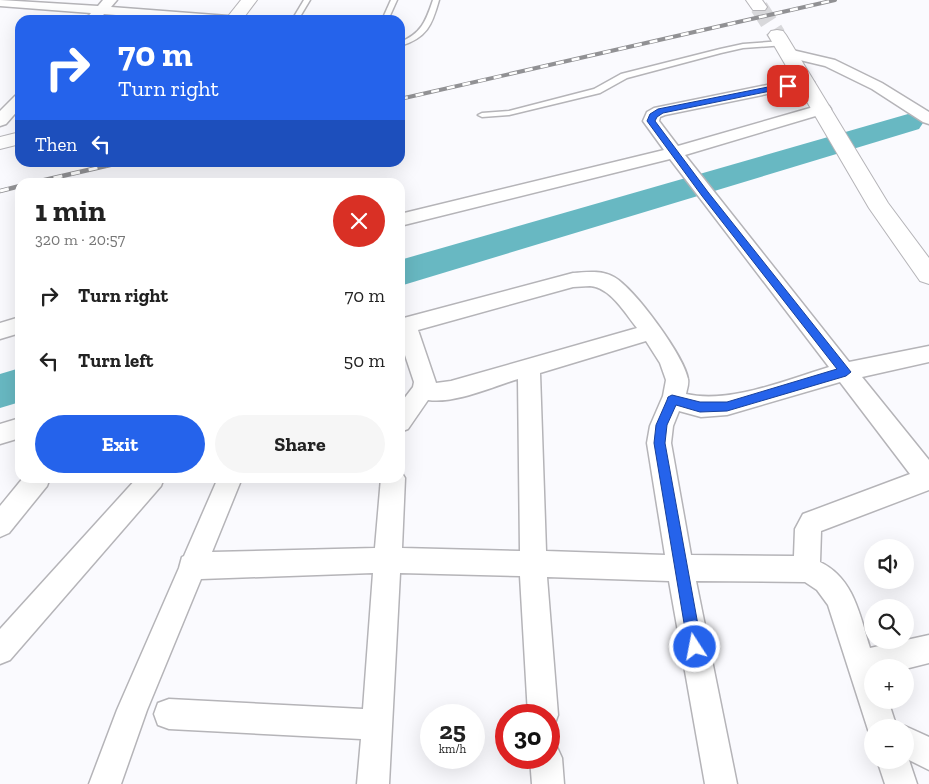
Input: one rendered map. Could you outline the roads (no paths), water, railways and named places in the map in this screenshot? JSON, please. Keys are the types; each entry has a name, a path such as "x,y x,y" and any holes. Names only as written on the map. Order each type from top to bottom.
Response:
{"street":[{"path":"237,15 249,0"},
{"path":"0,2 164,15"},
{"path":"782,44 823,109 880,208 929,275"},
{"path":"782,44 830,63 877,86 929,119"},
{"path":"806,82 660,111 653,116 651,121 705,194 929,478 812,522 808,529 807,569"},
{"path":"0,121 15,104"},
{"path":"908,105 929,107"},
{"path":"405,219 674,152 823,109"},
{"path":"0,143 15,139"},
{"path":"405,325 573,280 588,278 606,281 619,291 672,363 677,381 662,425 660,443 680,568 721,784"},
{"path":"0,331 15,326"},
{"path":"405,331 425,382 423,390 405,415"},
{"path":"423,390 437,392 451,390 650,332"},
{"path":"672,400 700,407 727,406 846,372 928,354"},
{"path":"529,367 533,564 542,704"},
{"path":"0,434 15,430"},
{"path":"0,525 34,483"},
{"path":"0,650 148,483"},
{"path":"105,784 132,710 228,483"},
{"path":"374,784 393,483"},
{"path":"192,566 388,560 680,568 807,569 821,575 834,586 864,672"},
{"path":"862,666 929,650"},
{"path":"169,714 377,726"},
{"path":"914,746 929,754"},
{"path":"547,769 548,784"},
{"path":"896,769 901,784"}],"lane":[{"path":"299,15 307,0"},
{"path":"387,15 394,0"},
{"path":"405,41 426,30 436,0"},
{"path":"482,115 509,113 597,91 629,74 720,51 742,46 782,44"}],"waterway":[{"path":"405,272 908,123"},
{"path":"0,391 15,386"}],"tunnel":[{"path":"759,7 777,35"}],"railway":[{"path":"405,98 835,0"},
{"path":"53,178 101,167"},
{"path":"0,191 15,187"}]}
